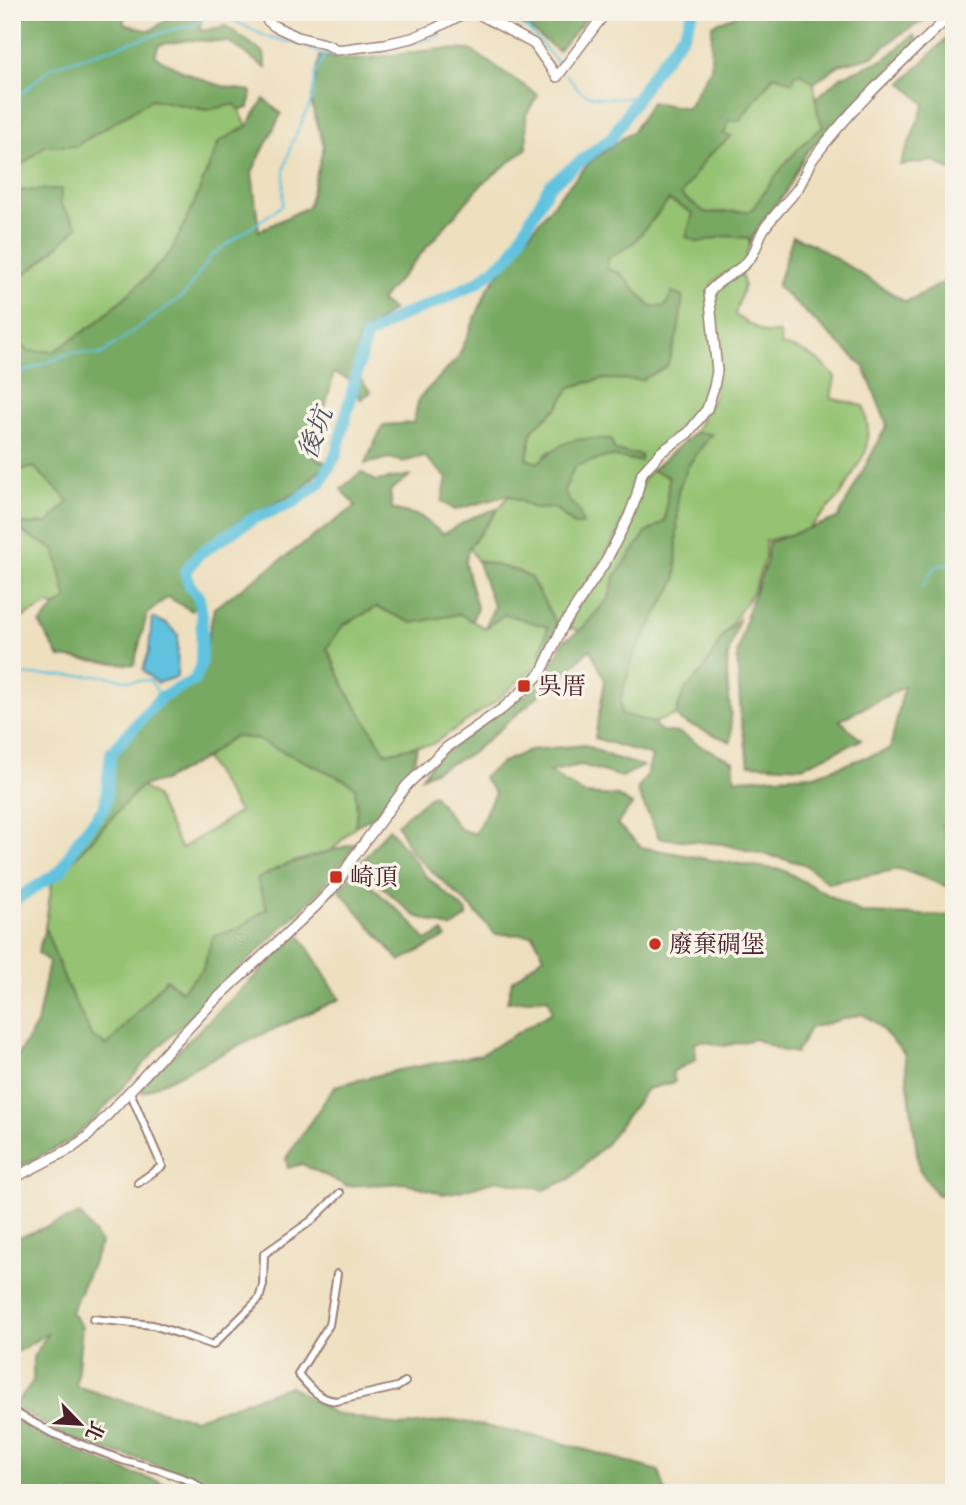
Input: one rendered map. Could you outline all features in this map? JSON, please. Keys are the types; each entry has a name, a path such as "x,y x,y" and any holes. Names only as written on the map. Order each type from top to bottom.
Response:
{"street":[{"path":"274,12 267,20 274,26 337,50 412,38 461,15 475,12 534,44 556,78 606,12"},
{"path":"12,1179 72,1148 88,1136 209,1006 337,884 407,785 446,748 502,709 541,673 563,626 606,561 624,526 636,498 642,472 662,452 688,433 707,409 717,371 709,292 752,256 773,216 799,186 810,162 842,124 954,12"},
{"path":"130,1092 162,1166 138,1183"},
{"path":"93,1319 153,1325 213,1345 260,1298 264,1254 311,1221 340,1193"},
{"path":"337,1274 330,1325 298,1374 313,1391 327,1400 336,1401 397,1387 405,1382"},
{"path":"12,1410 54,1434 122,1460 193,1482 206,1493"}],"green space":[{"path":"40,12 124,12 124,24 150,31 174,15 194,12 201,15 200,31 226,26 264,53 266,68 229,42 189,40 159,45 155,56 179,69 213,83 251,91 249,108 239,110 235,104 207,110 152,99 76,146 45,146 12,173 12,18"},
{"path":"508,12 592,12 558,51"},
{"path":"738,12 939,12 899,35 873,56 839,65 814,83 800,73 794,75 793,82 774,75 739,121 729,120 724,134 731,136 706,158 681,195 706,213 751,211 792,156 823,127 816,98 842,76 885,59 913,35 917,39 916,45 806,153 784,195 769,212 750,244 748,238 726,236 698,242 686,237 693,213 669,200 633,243 609,258 606,269 620,273 650,306 665,307 672,292 683,296 678,333 667,366 642,380 602,379 570,387 558,407 532,430 527,459 538,463 556,448 579,439 611,439 615,451 641,455 640,461 610,456 575,466 564,490 569,501 579,510 583,525 574,525 555,508 535,509 509,495 455,510 442,502 447,478 424,456 403,462 390,458 365,464 383,425 413,423 419,398 458,358 488,288 557,199 591,161 634,130 651,102 687,108 711,68 712,25 735,16"},
{"path":"954,31 954,172 932,161 900,165 925,104 902,83"},
{"path":"440,49 471,50 538,95 526,115 527,148 481,185 380,301 393,310 359,336 356,353 357,372 371,392 361,399 348,379 334,373 315,446 315,458 327,463 299,492 239,521 190,559 183,585 198,601 192,611 168,597 147,614 134,665 59,657 40,624 55,607 67,599 55,550 17,529 19,525 48,523 69,501 34,467 12,472 12,338 29,351 55,351 95,324 145,279 171,252 219,142 247,126 264,99 281,114 252,172 259,231 308,207 324,146 311,103 320,56 353,60"},
{"path":"800,73 814,83 818,114 823,127 792,156 751,211 706,213 680,195 706,158 731,136 723,135 729,119 739,121 775,75 793,81 794,75"},
{"path":"152,99 206,110 236,104 247,126 219,142 171,252 145,279 95,324 55,351 29,351 12,338 12,284 78,227 61,205 61,189 12,191 12,171 45,146 76,146"},
{"path":"61,189 61,205 78,227 12,284 12,191"},
{"path":"669,200 693,213 687,237 698,242 726,236 748,238 750,244 744,263 712,283 711,383 703,410 656,454 643,475 611,545 557,625 530,577 477,560 469,548 509,495 535,509 555,508 574,525 579,510 569,501 563,490 575,466 610,456 640,461 641,455 614,451 550,451 538,463 527,459 532,429 558,407 570,387 602,379 642,380 665,307 650,306 620,273 605,269 609,257 633,243"},
{"path":"793,236 814,245 906,302 954,277 954,823 941,825 947,840 954,842 954,889 900,869 828,883 804,864 722,844 659,838 637,790 647,775 652,756 595,738 605,680 590,649 471,754 422,777 435,759 544,683 564,640 580,631 609,598 615,577 646,533 665,521 669,477 652,470 695,432 711,434 688,466 678,491 676,580 634,654 621,697 621,714 653,723 661,731 680,733 733,761 735,779 814,775 890,749 904,687 840,720 861,740 802,767 749,764 741,720 737,655 748,610 767,561 768,543 838,518 887,425 864,367 777,286"},
{"path":"741,273 744,285 735,315 764,333 780,333 781,345 804,352 823,365 835,377 831,398 864,406 868,428 866,451 841,495 807,530 765,541 765,558 753,592 703,671 684,691 676,715 653,723 621,714 621,697 634,654 676,580 678,491 688,466 711,435 695,432 715,395 712,296 721,285"},
{"path":"34,467 69,501 48,523 19,525 55,550 67,599 55,607 49,604 12,621 12,472"},
{"path":"652,470 669,477 665,521 646,533 615,577 609,598 580,631 565,626 605,566 645,477"},
{"path":"361,472 376,481 411,475 390,491 392,509 420,516 443,534 471,518 499,508 469,547 465,563 477,608 472,621 460,614 412,623 377,607 343,625 327,648 346,690 386,753 417,746 414,763 375,816 355,826 355,787 256,739 234,736 205,758 163,781 141,786 52,883 111,787 109,762 161,701 201,674 214,608 356,506 341,489"},
{"path":"477,560 530,577 557,625 545,657 541,651 548,627 505,614 485,628 494,607"},
{"path":"377,607 412,623 460,614 485,628 505,614 549,627 541,651 543,657 492,704 431,745 386,753 346,690 327,648 343,625"},
{"path":"739,619 727,668 731,742 681,721 676,715 684,691 703,671 723,636"},
{"path":"234,736 256,739 355,787 355,826 332,850 282,866 268,908 238,929 213,936 203,969 181,991 166,980 107,1047 91,1035 66,983 45,928 52,883 141,786 155,796 181,849 239,812 205,758"},
{"path":"585,745 643,766 622,777 581,765 549,772 585,794 618,796 632,805 617,824 641,847 783,870 861,913 954,916 954,1195 937,1195 919,1169 904,1053 876,1023 862,1014 810,1028 796,1053 780,1050 755,1039 724,1046 702,1041 695,1043 696,1060 672,1072 675,1082 647,1089 606,1144 570,1179 544,1190 498,1180 443,1194 406,1183 347,1186 302,1164 288,1168 286,1158 335,1086 399,1070 480,1055 552,1012 548,998 507,1002 512,981 544,956 533,935 495,934 473,909 412,853 397,824 433,794 460,829 475,834 495,793 483,777 503,762 529,750"},
{"path":"389,828 426,876 467,912 467,917 451,928 414,915 368,874 361,877 412,923 426,941 443,932 446,937 400,961 339,890"},
{"path":"357,843 318,893 158,1048 98,1115 71,1140 12,1171 12,1060 14,1061 37,1024 49,962 38,953 45,928 66,983 91,1035 107,1046 166,979 181,991 203,969 213,936 238,929 267,908 257,879 282,866"},
{"path":"299,934 340,999 142,1093 142,1085"},
{"path":"80,1214 101,1243 71,1312 82,1327 76,1386 194,1419 290,1386 334,1413 399,1426 455,1420 552,1440 659,1471 666,1493 212,1493 151,1463 71,1440 14,1406 33,1381 33,1357 48,1333 12,1355 12,1240"},
{"path":"12,1419 94,1459 190,1493 12,1493"}],"water":[{"path":"152,618 167,624 178,635 177,677 157,683 143,670 149,651"}],"waterway":[{"path":"12,100 51,67 195,25 212,12"},
{"path":"216,12 265,36 302,45 325,55"},
{"path":"488,12 527,28 559,64"},
{"name":"後坑","path":"12,902 61,871 79,839 105,807 111,753 161,697 195,680 201,664 202,616 199,598 189,584 185,571 200,553 254,518 293,503 320,483 336,455 366,337 400,316 478,282 510,256 550,185 612,137 652,75 685,32 693,12"},
{"path":"347,53 385,49 439,37 442,31"},
{"path":"12,377 72,352 100,355 184,295 212,255 283,205 284,170 292,143 313,97 315,76 325,55 338,54"},
{"path":"566,74 577,88 590,95 606,98 638,97"},
{"path":"922,587 936,566 954,563"},
{"path":"12,685 23,675 105,676 130,681 150,680 161,697"}],"place":[{"name":"吳厝","path":"524,686"},
{"name":"崎頂","path":"336,877"},
{"name":"廢棄碉堡","path":"655,944"}]}
